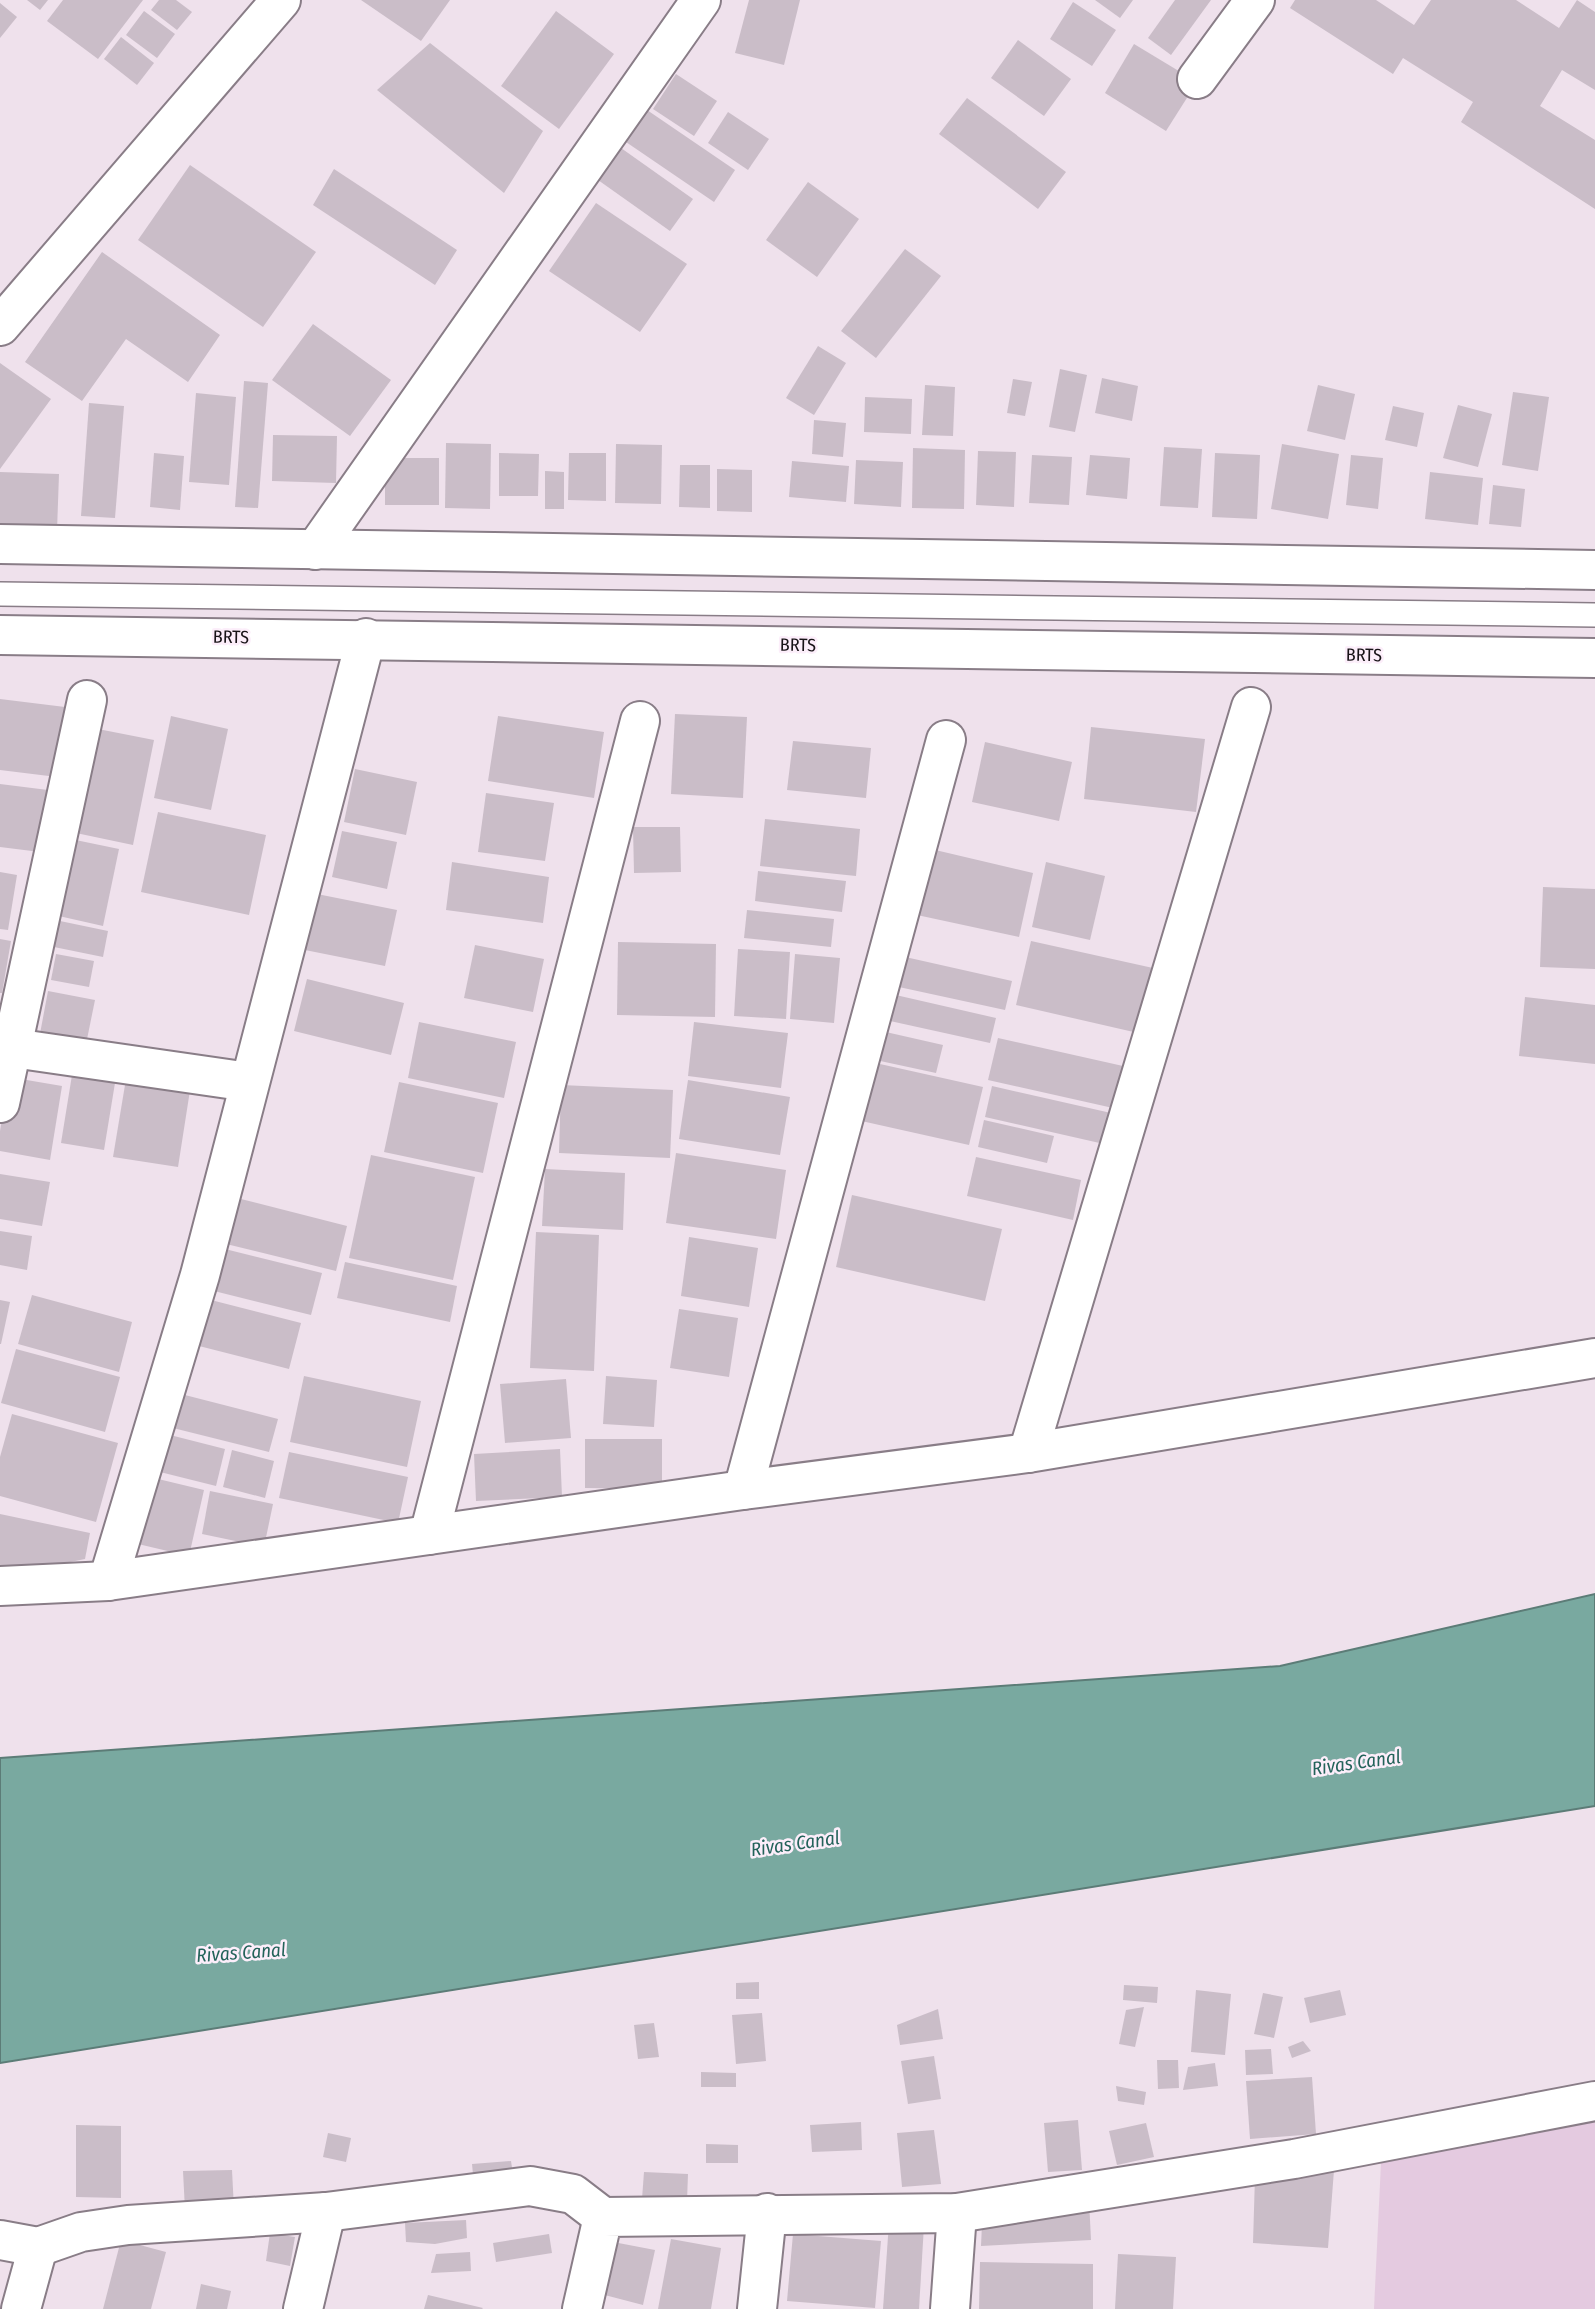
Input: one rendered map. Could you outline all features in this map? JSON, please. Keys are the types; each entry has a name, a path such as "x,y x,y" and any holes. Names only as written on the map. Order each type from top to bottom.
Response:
{"street":[{"path":"0,326 281,0"},
{"path":"315,550 701,0"},
{"path":"1197,79 1255,0"},
{"path":"0,544 1595,570"},
{"name":"BRTS","path":"0,635 366,638 1595,658"},
{"path":"108,1581 200,1275 366,638"},
{"path":"0,1103 87,700"},
{"path":"1028,1454 1251,707"},
{"path":"429,1535 640,722"},
{"path":"743,1490 946,740"},
{"path":"13,1048 249,1082"},
{"path":"0,1586 108,1581 743,1490 1028,1454 1595,1358"},
{"path":"0,2240 38,2247 81,2232 128,2225 326,2212 530,2186 573,2194 603,2217 768,2213 957,2213 1294,2159 1595,2101"},
{"path":"303,2309 326,2212"},
{"path":"757,2309 768,2213"},
{"path":"950,2309 957,2213"},
{"path":"582,2309 603,2217"},
{"path":"21,2309 38,2247"}],"lane":[{"path":"0,594 1595,615"}],"shaded area":[{"path":"1595,2122 1595,2309 1374,2309 1381,2163"}],"water":[{"name":"Rivas Canal","path":"1595,1594 1595,1806 0,2063 0,1758 1280,1666"}],"building":[{"path":"27,0 48,0 40,10"},
{"path":"63,0 143,0 98,59 47,21"},
{"path":"159,0 176,0 192,12 177,30 151,10"},
{"path":"361,0 450,0 421,41"},
{"path":"749,0 800,0 784,65 735,53"},
{"path":"1095,0 1133,0 1120,18"},
{"path":"1175,0 1211,0 1171,55 1148,38"},
{"path":"1295,0 1376,0 1414,25 1431,0 1516,0 1559,28 1577,0 1595,12 1595,90 1562,70 1540,106 1595,140 1595,209 1461,122 1473,102 1403,58 1393,74 1290,8"},
{"path":"1073,2 1116,30 1092,66 1050,39"},
{"path":"0,3 17,17 0,38"},
{"path":"144,11 175,34 157,58 126,35"},
{"path":"556,11 614,54 559,129 501,86"},
{"path":"121,37 154,63 137,85 104,59"},
{"path":"1018,40 1071,79 1044,116 991,78"},
{"path":"430,43 543,131 504,193 377,90"},
{"path":"1134,44 1197,82 1166,131 1105,93"},
{"path":"676,74 717,101 694,136 653,109"},
{"path":"967,98 1066,172 1038,209 939,134"},
{"path":"647,110 735,170 714,202 626,142"},
{"path":"728,112 769,139 748,170 708,143"},
{"path":"621,148 693,199 670,231 598,180"},
{"path":"190,165 316,252 263,327 138,240"},
{"path":"334,169 457,250 435,285 313,205"},
{"path":"808,182 859,219 817,277 766,240"},
{"path":"596,203 687,264 640,332 549,271"},
{"path":"905,249 941,276 876,358 841,331"},
{"path":"102,252 220,335 188,382 126,339 82,401 25,362"},
{"path":"313,324 391,380 350,436 272,380"},
{"path":"818,346 846,363 814,415 786,398"},
{"path":"0,363 51,399 0,469"},
{"path":"1060,369 1087,375 1075,432 1049,427"},
{"path":"1102,378 1138,386 1132,421 1095,413"},
{"path":"1013,379 1032,382 1025,416 1007,413"},
{"path":"244,381 268,383 258,508 235,507"},
{"path":"925,385 955,387 953,436 922,435"},
{"path":"1318,385 1355,394 1345,440 1307,431"},
{"path":"1513,392 1549,397 1538,471 1502,465"},
{"path":"196,393 236,397 229,485 189,482"},
{"path":"865,397 912,399 911,434 864,432"},
{"path":"89,403 124,406 115,518 81,516"},
{"path":"1458,405 1492,414 1478,467 1443,458"},
{"path":"1393,406 1424,413 1417,447 1385,440"},
{"path":"814,420 846,423 843,457 812,454"},
{"path":"273,435 337,436 336,483 272,481"},
{"path":"446,443 491,444 490,509 445,508"},
{"path":"616,444 662,445 661,504 615,503"},
{"path":"1282,444 1339,454 1328,519 1271,509"},
{"path":"1164,447 1202,449 1198,508 1160,506"},
{"path":"913,448 965,450 964,509 912,508"},
{"path":"978,451 1016,452 1014,507 976,505"},
{"path":"154,453 184,456 180,510 150,507"},
{"path":"499,453 539,454 538,496 499,496"},
{"path":"569,453 606,453 606,501 568,500"},
{"path":"1215,453 1260,455 1257,519 1212,517"},
{"path":"1032,455 1072,457 1069,505 1029,503"},
{"path":"1090,455 1130,458 1127,499 1086,495"},
{"path":"1351,455 1383,458 1378,509 1346,505"},
{"path":"385,458 439,458 439,505 385,505"},
{"path":"856,460 903,462 901,507 854,504"},
{"path":"792,461 849,466 846,502 789,497"},
{"path":"680,465 710,465 710,508 679,507"},
{"path":"717,469 752,470 752,512 717,511"},
{"path":"545,471 564,472 564,509 545,509"},
{"path":"0,472 59,474 57,531 0,529"},
{"path":"1430,472 1483,478 1478,525 1425,519"},
{"path":"1493,485 1525,489 1521,527 1489,524"},
{"path":"0,699 65,707 57,777 0,770"},
{"path":"675,714 747,717 743,798 671,794"},
{"path":"171,716 228,729 211,810 154,798"},
{"path":"498,716 604,732 594,798 488,781"},
{"path":"1091,727 1205,739 1196,812 1084,799"},
{"path":"98,729 154,740 133,845 76,833"},
{"path":"793,741 871,748 866,798 787,790"},
{"path":"985,742 1072,762 1059,821 972,802"},
{"path":"355,769 417,782 406,835 344,822"},
{"path":"0,784 48,790 40,852 0,847"},
{"path":"486,793 554,803 545,861 478,852"},
{"path":"158,812 266,835 249,915 141,892"},
{"path":"765,819 860,829 856,876 760,866"},
{"path":"633,827 680,827 681,872 634,873"},
{"path":"342,831 397,842 387,889 332,877"},
{"path":"66,838 119,849 103,926 50,914"},
{"path":"931,849 1033,873 1019,937 917,915"},
{"path":"452,862 549,877 543,923 446,910"},
{"path":"1046,862 1105,876 1090,940 1032,927"},
{"path":"758,871 846,881 842,912 755,901"},
{"path":"0,872 17,875 8,930 0,929"},
{"path":"1543,887 1595,889 1595,969 1540,967"},
{"path":"317,894 397,910 385,966 305,950"},
{"path":"747,910 834,919 831,947 744,938"},
{"path":"60,921 108,931 103,957 54,947"},
{"path":"0,939 11,941 2,993 0,993"},
{"path":"1031,941 1153,968 1138,1033 1016,1005"},
{"path":"618,942 716,944 715,1017 617,1015"},
{"path":"475,945 544,959 533,1012 464,998"},
{"path":"738,949 790,952 786,1019 734,1016"},
{"path":"56,954 94,961 89,987 51,980"},
{"path":"795,954 840,958 834,1023 790,1019"},
{"path":"892,954 1012,981 1005,1010 885,984"},
{"path":"307,979 404,1003 391,1055 294,1031"},
{"path":"48,991 95,1000 85,1049 39,1039"},
{"path":"887,993 996,1018 990,1043 881,1019"},
{"path":"1525,997 1595,1005 1595,1064 1519,1056"},
{"path":"419,1022 516,1042 504,1098 408,1078"},
{"path":"694,1022 788,1033 781,1088 688,1076"},
{"path":"877,1030 943,1045 936,1073 871,1059"},
{"path":"998,1038 1123,1066 1113,1108 988,1080"},
{"path":"871,1062 983,1087 969,1145 857,1120"},
{"path":"127,1073 191,1084 178,1167 113,1157"},
{"path":"72,1075 115,1083 104,1150 61,1143"},
{"path":"9,1077 62,1086 50,1160 0,1151 0,1131"},
{"path":"688,1080 790,1097 780,1155 679,1139"},
{"path":"399,1082 498,1103 483,1173 384,1152"},
{"path":"561,1085 673,1090 670,1158 559,1153"},
{"path":"992,1086 1111,1113 1104,1144 985,1117"},
{"path":"984,1120 1054,1136 1047,1163 978,1147"},
{"path":"676,1153 786,1170 776,1239 666,1223"},
{"path":"371,1155 475,1177 453,1280 349,1258"},
{"path":"976,1157 1081,1180 1073,1220 967,1196"},
{"path":"545,1169 625,1173 623,1230 542,1226"},
{"path":"0,1174 50,1182 42,1226 0,1219"},
{"path":"852,1195 1002,1229 985,1301 836,1267"},
{"path":"229,1196 347,1226 336,1271 218,1242"},
{"path":"0,1231 32,1236 27,1270 0,1265"},
{"path":"536,1232 599,1235 594,1371 530,1368"},
{"path":"689,1237 758,1248 749,1307 681,1296"},
{"path":"225,1249 322,1273 311,1315 214,1291"},
{"path":"345,1262 457,1286 450,1322 337,1298"},
{"path":"32,1295 132,1322 119,1372 18,1344"},
{"path":"0,1300 10,1302 1,1344 0,1344"},
{"path":"211,1300 301,1323 289,1369 199,1346"},
{"path":"679,1309 738,1318 729,1377 670,1368"},
{"path":"16,1349 120,1377 105,1432 1,1403"},
{"path":"304,1376 421,1401 407,1467 290,1442"},
{"path":"606,1376 657,1380 654,1427 603,1424"},
{"path":"566,1379 571,1438 505,1443 500,1384"},
{"path":"181,1394 278,1419 269,1452 173,1428"},
{"path":"12,1414 118,1443 96,1522 0,1496 0,1457"},
{"path":"170,1435 225,1449 216,1486 160,1472"},
{"path":"585,1439 662,1439 662,1489 585,1488"},
{"path":"560,1449 562,1497 476,1501 474,1454"},
{"path":"232,1450 274,1461 265,1498 223,1487"},
{"path":"289,1452 408,1477 398,1523 279,1498"},
{"path":"154,1478 204,1490 189,1556 138,1544"},
{"path":"210,1491 273,1504 264,1547 202,1534"},
{"path":"0,1514 90,1533 85,1559 20,1572 0,1568"},
{"path":"759,1982 759,1999 736,1999 736,1983"},
{"path":"1124,1985 1158,1987 1157,2003 1123,2000"},
{"path":"1196,1990 1231,1994 1225,2055 1191,2052"},
{"path":"1340,1990 1346,2015 1310,2023 1304,1998"},
{"path":"1263,1993 1283,1997 1274,2038 1254,2034"},
{"path":"1144,2007 1135,2047 1119,2044 1126,2010"},
{"path":"938,2009 943,2039 900,2045 897,2025"},
{"path":"762,2013 766,2061 736,2064 732,2015"},
{"path":"654,2023 659,2057 638,2059 634,2025"},
{"path":"1303,2041 1311,2051 1292,2058 1288,2047"},
{"path":"1271,2049 1273,2074 1246,2075 1245,2050"},
{"path":"934,2056 941,2099 908,2104 901,2061"},
{"path":"1157,2060 1178,2060 1179,2088 1158,2089"},
{"path":"1215,2063 1218,2086 1183,2090 1188,2067"},
{"path":"701,2072 736,2073 736,2087 701,2087"},
{"path":"1312,2077 1316,2134 1250,2139 1246,2081"},
{"path":"1116,2086 1146,2092 1144,2105 1118,2101"},
{"path":"1078,2120 1082,2170 1048,2172 1044,2123"},
{"path":"861,2122 862,2150 812,2152 810,2125"},
{"path":"1146,2123 1154,2157 1117,2165 1109,2131"},
{"path":"76,2125 121,2126 121,2198 76,2197"},
{"path":"934,2130 941,2184 902,2187 897,2133"},
{"path":"328,2133 351,2138 346,2162 323,2157"},
{"path":"706,2144 738,2145 738,2163 706,2163"},
{"path":"511,2161 514,2181 474,2185 472,2164"},
{"path":"232,2170 234,2209 185,2210 183,2171"},
{"path":"1334,2170 1328,2248 1253,2243 1255,2176"},
{"path":"644,2172 688,2174 687,2201 642,2199"},
{"path":"1089,2200 1091,2240 981,2246 982,2224"},
{"path":"466,2220 467,2238 435,2244 406,2242 405,2223"},
{"path":"889,2222 924,2225 919,2309 883,2309"},
{"path":"270,2233 295,2237 290,2266 266,2261"},
{"path":"549,2234 552,2253 496,2262 493,2243"},
{"path":"793,2234 881,2241 875,2308 787,2301"},
{"path":"671,2239 721,2248 711,2309 658,2309"},
{"path":"121,2240 166,2252 151,2309 103,2309"},
{"path":"608,2241 655,2250 643,2305 597,2293"},
{"path":"470,2252 471,2271 431,2273 436,2254"},
{"path":"1118,2254 1176,2257 1173,2309 1115,2309"},
{"path":"980,2262 1093,2264 1093,2309 979,2309"},
{"path":"201,2284 231,2291 227,2309 196,2309"},
{"path":"428,2295 483,2308 424,2309"}]}
